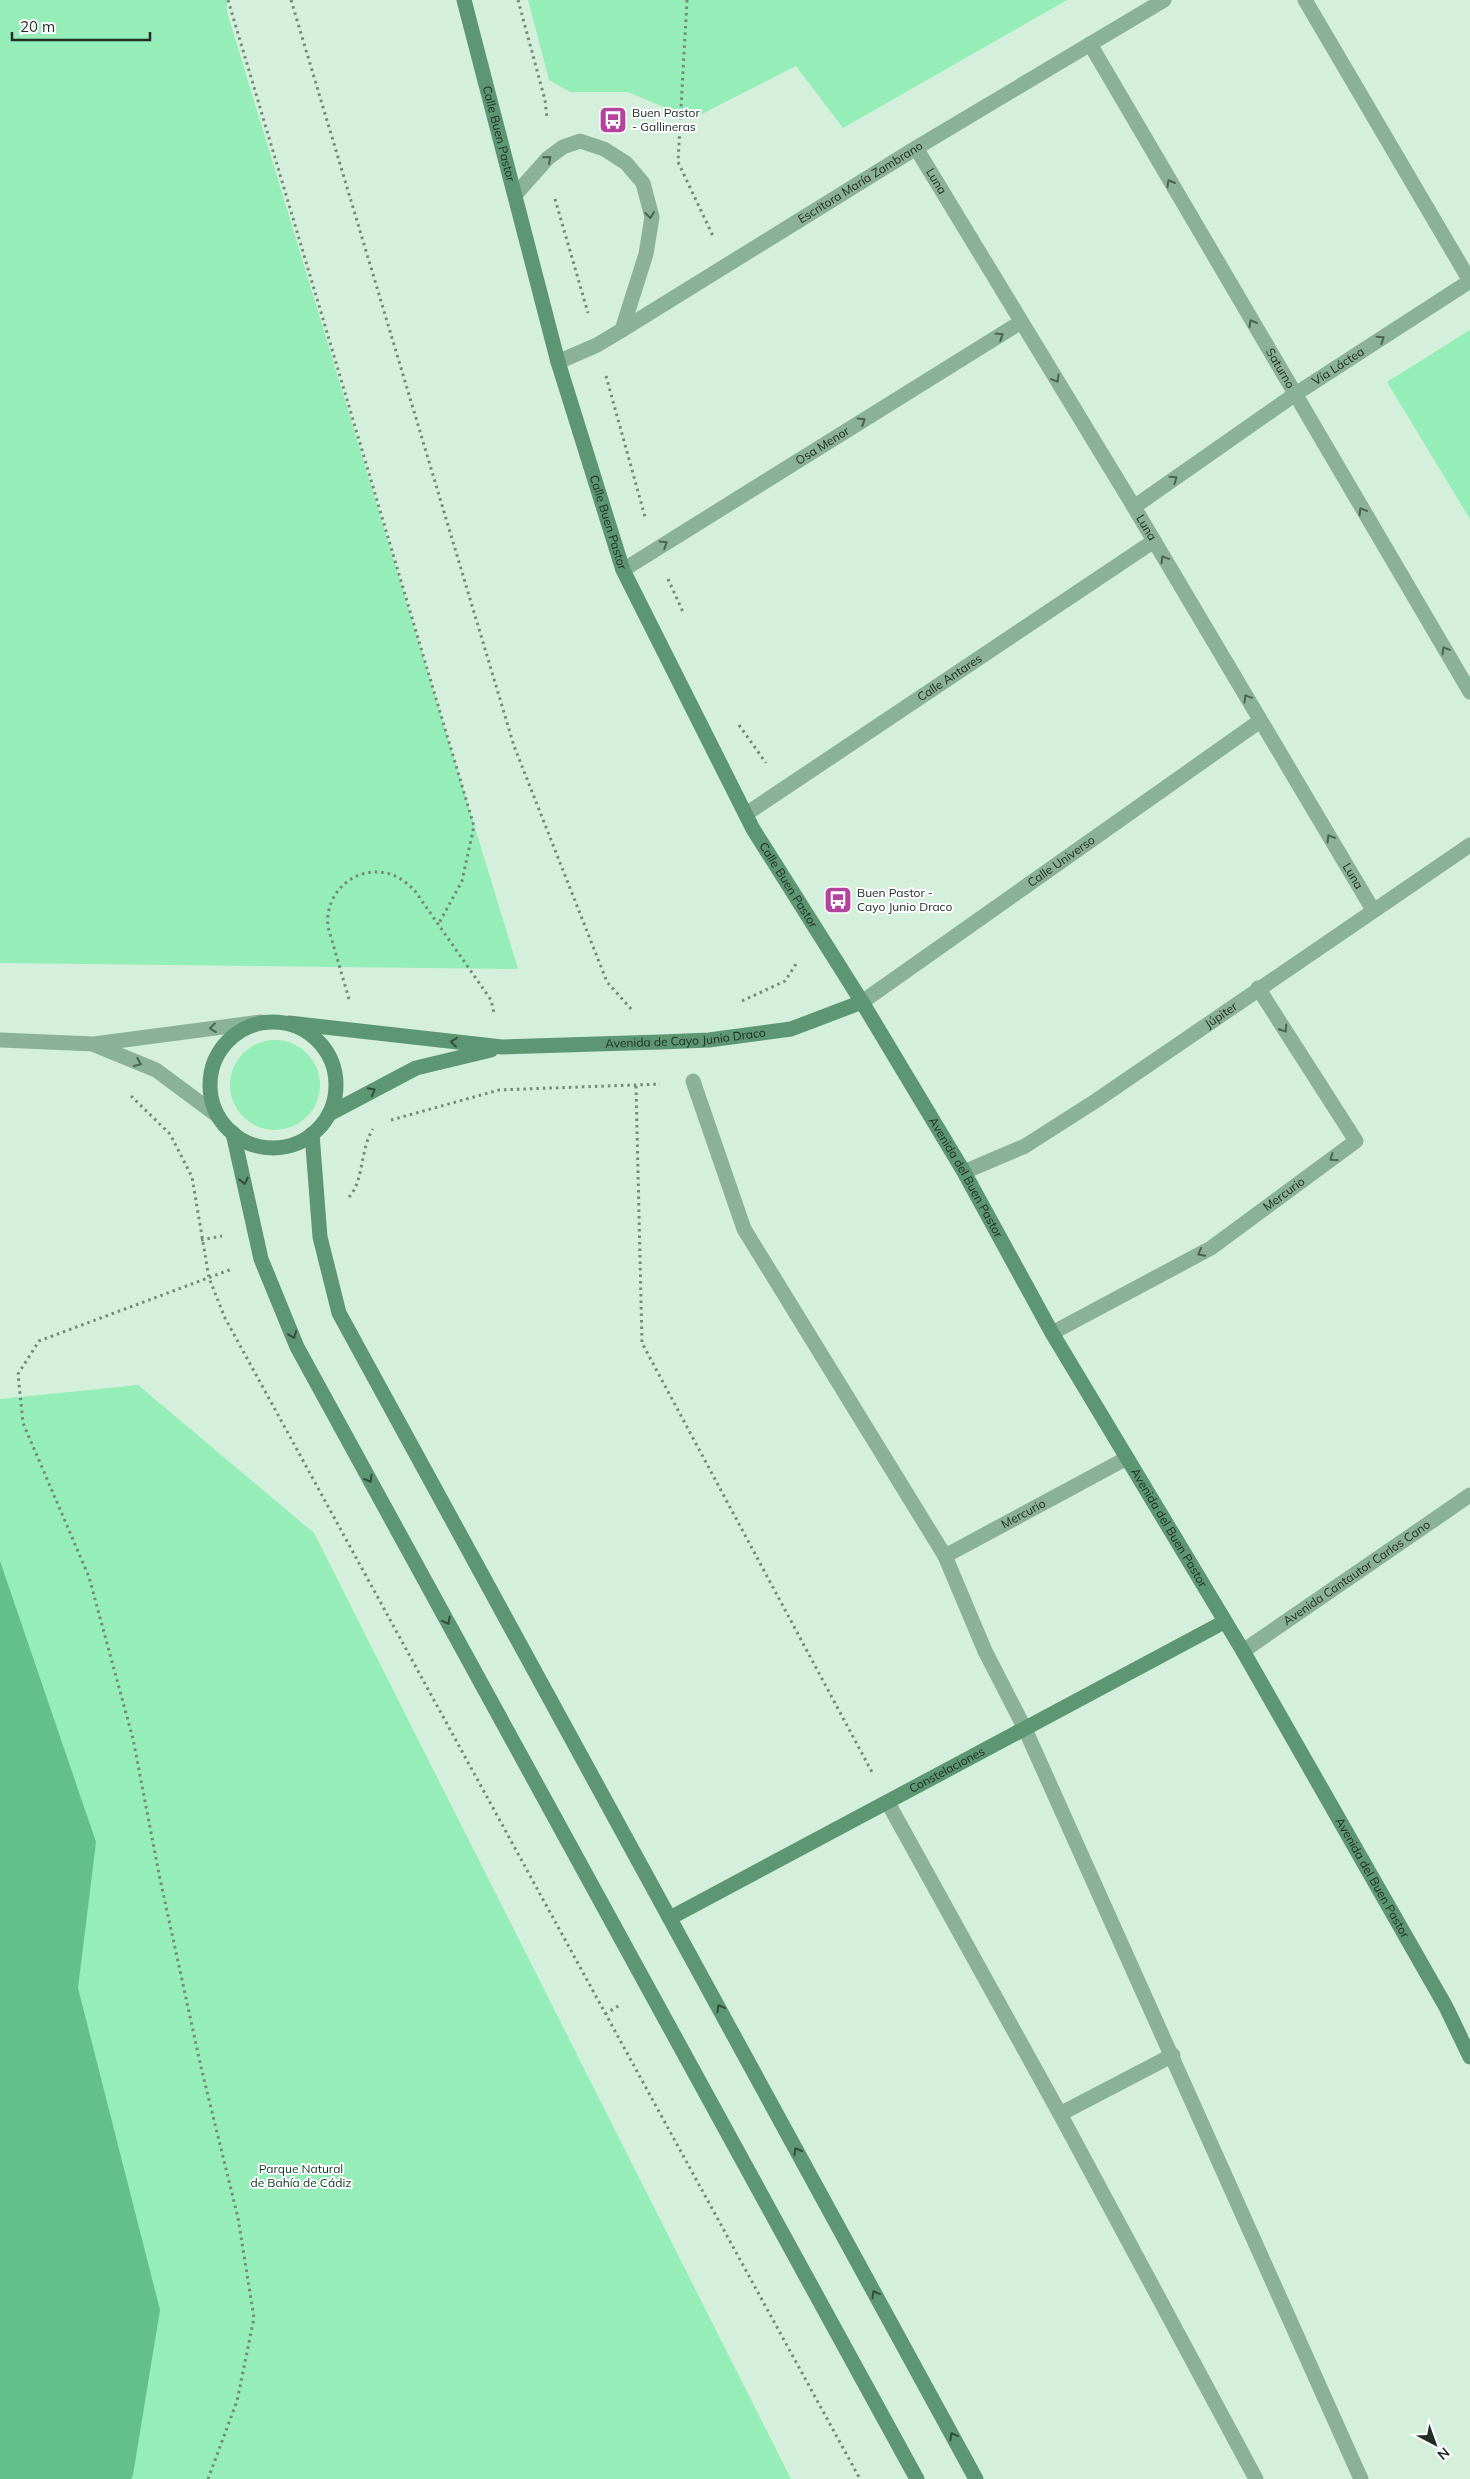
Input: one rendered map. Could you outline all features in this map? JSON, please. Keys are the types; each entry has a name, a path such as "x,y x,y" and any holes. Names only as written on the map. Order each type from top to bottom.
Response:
{"street":[{"name":"Calle Buen Pastor","path":"464,0 558,362 623,570 746,814 862,1002"},
{"name":"Escritora María Zambrano","path":"558,362 622,330 916,148 1164,0"},
{"path":"1305,0 1470,281"},
{"name":"Saturno","path":"1090,44 1294,395 1470,692"},
{"path":"515,194 548,158 563,147 580,141 604,149 626,163 643,183 652,217 646,254 622,330"},
{"name":"Luna","path":"916,148 1134,507 1373,910"},
{"name":"Vía Láctea","path":"1134,507 1294,395 1470,281"},
{"name":"Osa Menor","path":"623,570 1021,322"},
{"name":"Calle Antares","path":"746,814 1154,541"},
{"name":"Calle Universo","path":"862,1002 1260,721"},
{"name":"Júpiter","path":"964,1172 1025,1146 1097,1100 1470,844"},
{"name":"Mercurio","path":"1052,1333 1210,1248 1356,1141 1258,988"},
{"name":"Avenida de Cayo Junio Draco","path":"289,1023 502,1047 661,1042 709,1040 792,1029 862,1002"},
{"name":"Avenida del Buen Pastor","path":"862,1002 964,1172 1052,1333 1243,1652 1446,2007 1470,2056"},
{"path":"218,1116 211,1098 210,1078 216,1058 227,1041 243,1029 262,1022"},
{"path":"0,1040 94,1044 262,1022 289,1023 307,1031 321,1043 331,1059 336,1077 335,1096 329,1114 312,1134 294,1144 273,1148 252,1144 233,1134 218,1116 156,1070 94,1044"},
{"name":"Avenida de Cayo Junio Draco","path":"329,1114 416,1068 502,1047"},
{"path":"693,1081 744,1229 945,1556 985,1651 1025,1729 1173,2055 1361,2479"},
{"path":"233,1134 261,1259 297,1347 917,2479"},
{"path":"312,1134 320,1237 339,1313 976,2479"},
{"name":"Mercurio","path":"945,1556 1127,1458"},
{"name":"Avenida Cantautor Carlos Cano","path":"1243,1652 1470,1495"},
{"name":"Constelaciones","path":"670,1918 1224,1622"},
{"path":"888,1803 1060,2114 1256,2479"},
{"path":"1060,2114 1173,2055"}],"path":[{"path":"228,0 474,826 462,881 438,925"},
{"path":"291,0 514,746 607,982 661,1042"},
{"path":"687,0 678,162 727,266"},
{"path":"360,1031 326,915 335,893 357,876 372,872 389,874 404,880 416,891 491,1000 502,1047"},
{"path":"385,1122 499,1090 636,1086 693,1081"},
{"path":"636,1086 642,1343 888,1803"},
{"path":"125,1091 170,1134 192,1177 208,1278 225,1318 860,2479"},
{"path":"318,1210 343,1203 356,1190 368,1137 376,1124"},
{"path":"202,1240 255,1228"},
{"path":"208,1278 39,1341 18,1374 24,1423 89,1577 133,1739 196,2048 238,2218 254,2318 236,2401 208,2479"}],"green space":[{"path":"0,0 227,0 227,12 518,969 0,963"},
{"path":"528,0 1067,0 843,128 796,66 692,119 628,92 570,92 549,80"},
{"path":"1470,330 1470,519 1387,382"},
{"path":"275,1040 292,1043 307,1053 317,1068 320,1085 317,1102 307,1117 292,1127 275,1130 258,1127 243,1117 233,1102 230,1085 233,1068 243,1053 258,1043"},
{"name":"Parque Natural de Bahía de Cádiz","path":"138,1385 314,1533 791,2479 0,2479 0,1399"}],"shaded area":[{"path":"0,1561 96,1842 78,1988 160,2310 131,2479 0,2479"}],"place":[{"name":"Buen Pastor - Gallineras","path":"613,120"},
{"name":"Buen Pastor - Cayo Junio Draco","path":"838,900"}]}
